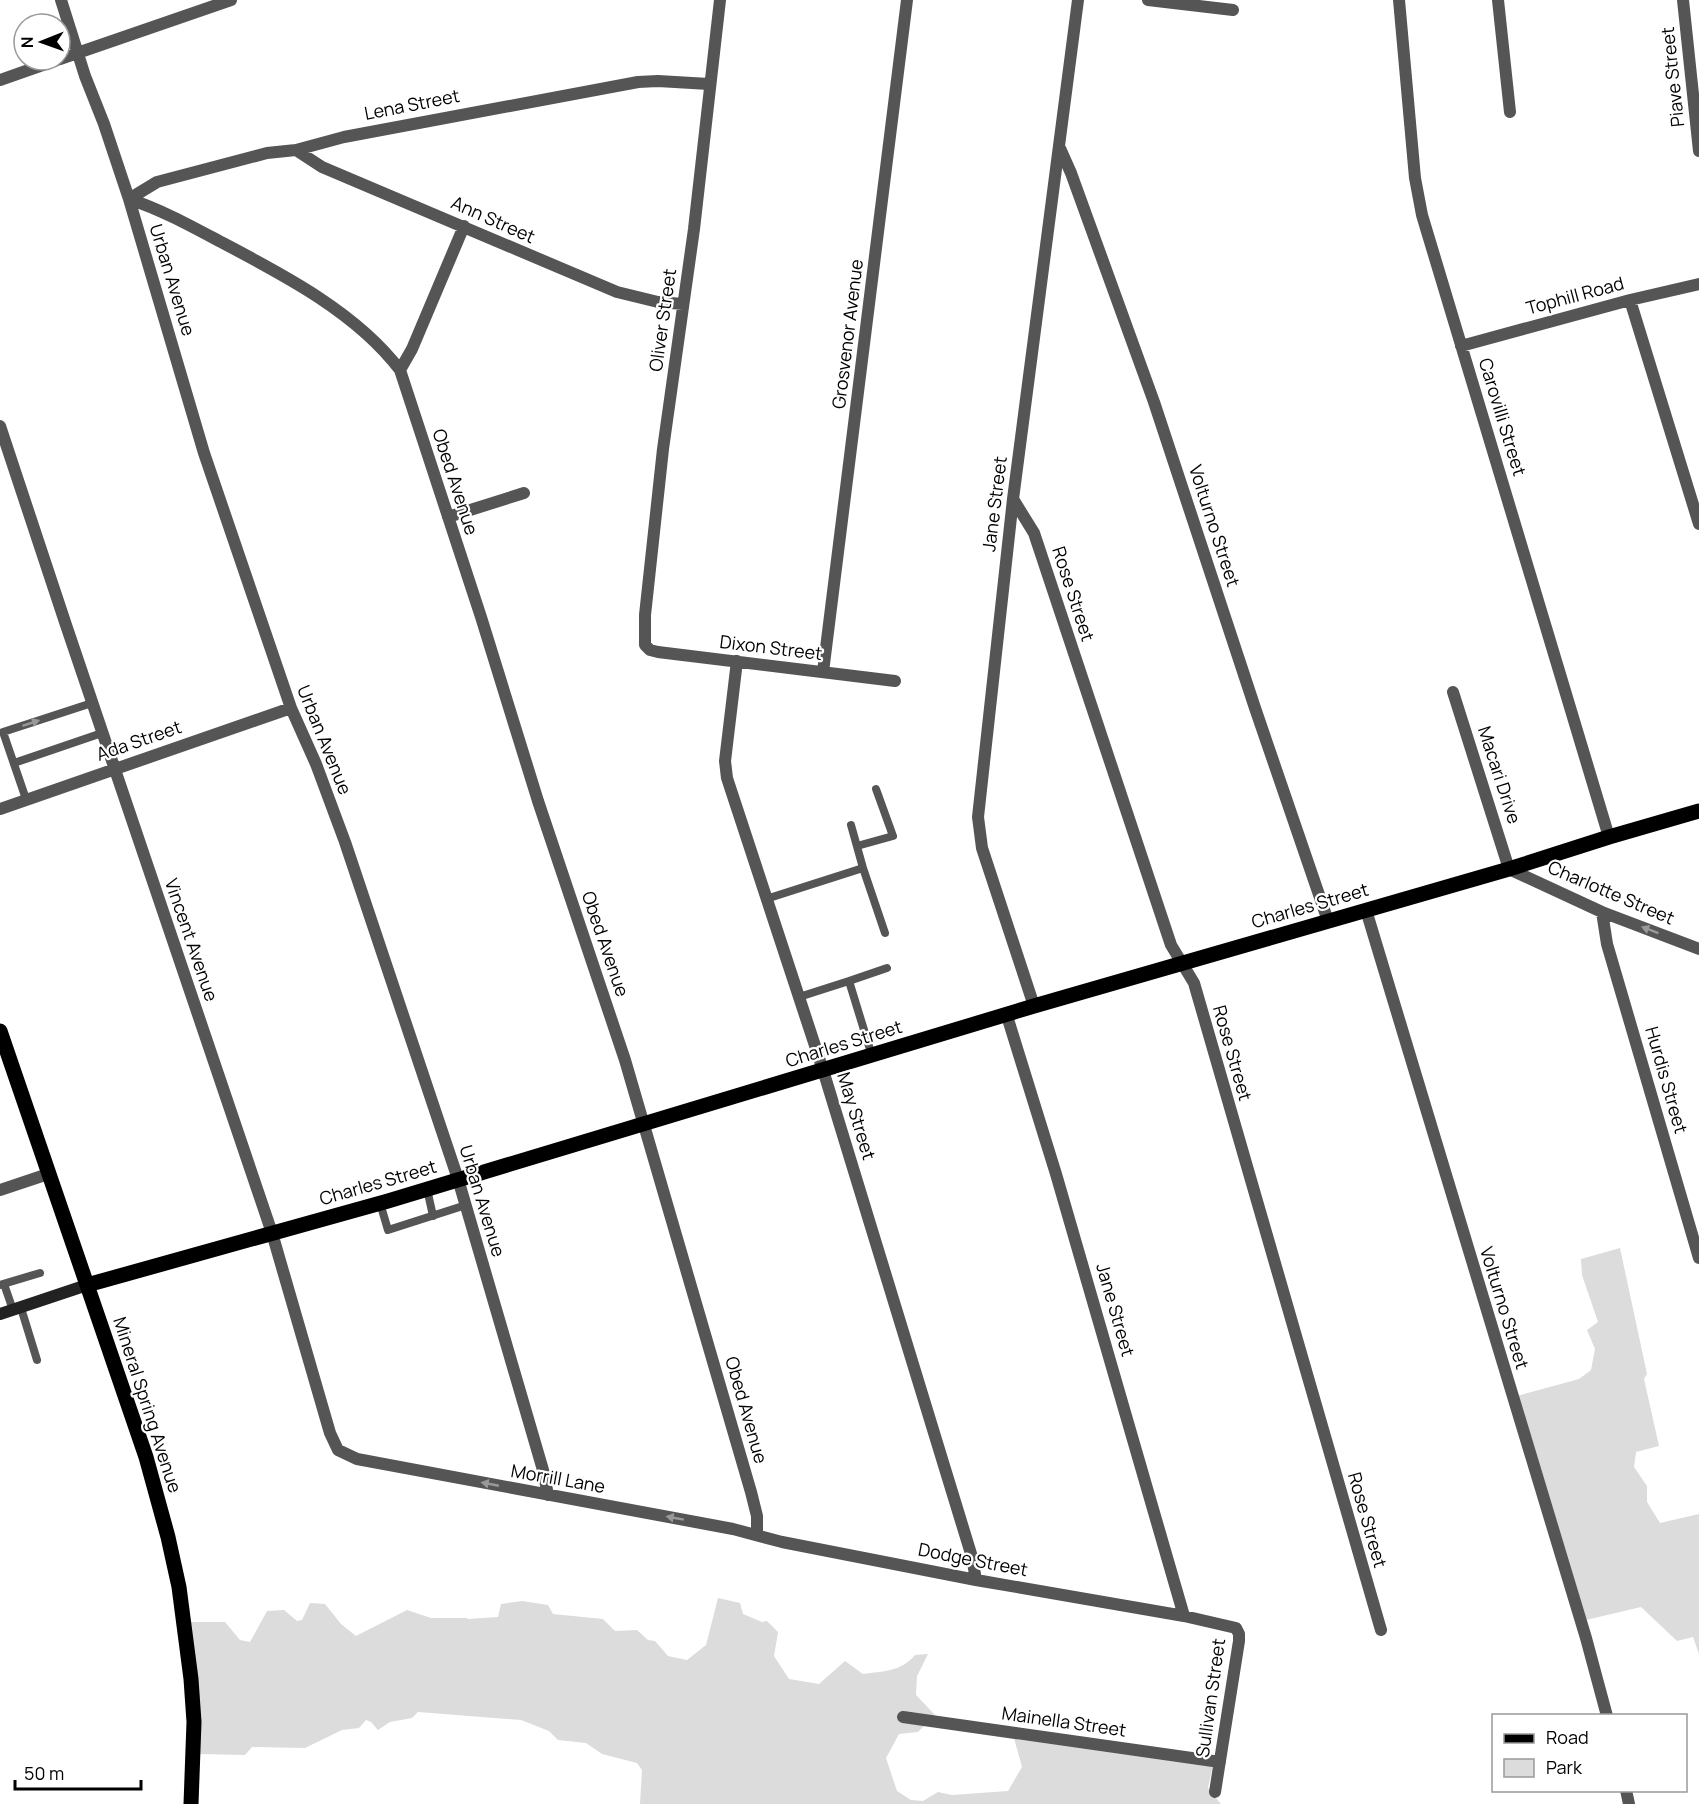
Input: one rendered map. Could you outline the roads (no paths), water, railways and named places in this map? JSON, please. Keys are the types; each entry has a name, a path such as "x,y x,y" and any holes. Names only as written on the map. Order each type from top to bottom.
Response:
{"main road":[{"name":"Charles Street","path":"0,1314 87,1285 380,1203 1034,1006 1509,870 1609,837 1699,811"},
{"name":"Mineral Spring Avenue","path":"0,1031 5,1064 48,1174 146,1457 179,1587 194,1722 191,1804"}],"street":[{"name":"Urban Avenue","path":"61,0 129,199 203,448 291,708 316,764 345,842 458,1179 543,1470 548,1495"},
{"path":"72,55 231,0"},
{"name":"Oliver Street","path":"645,645 645,615 663,449 694,229 720,0"},
{"name":"Grosvenor Avenue","path":"823,672 907,0"},
{"name":"Jane Street","path":"1034,1006 982,848 978,817 1013,499 1078,0"},
{"path":"1148,0 1233,10"},
{"name":"Carovilli Street","path":"1399,0 1417,189 1429,241 1609,837"},
{"path":"1498,0 1510,112"},
{"name":"Piave Street","path":"1683,0 1699,151"},
{"path":"0,80 22,72"},
{"name":"Lena Street","path":"129,199 157,182 267,153 296,150 355,135 638,82 709,84"},
{"name":"Volturno Street","path":"1059,146 1071,173 1154,402 1328,921"},
{"name":"Ann Street","path":"296,150 322,167 464,226 564,271 617,292 647,300 683,304"},
{"name":"Obed Avenue","path":"129,199 158,208 307,290 357,326 387,354 400,370 538,801 625,1060 758,1516 757,1534"},
{"path":"400,370 412,349 464,226"},
{"name":"Tophill Road","path":"1461,346 1630,300 1699,284"},
{"path":"1630,300 1699,524"},
{"name":"Vincent Avenue","path":"0,426 272,1233 334,1444 338,1450 353,1458"},
{"path":"448,517 524,493"},
{"name":"Rose Street","path":"1013,499 1034,533 1171,945 1194,983 1381,1630"},
{"name":"Dixon Street","path":"645,645 650,650 658,652 896,681"},
{"name":"May Street","path":"737,661 725,769 823,1070 972,1557 976,1580"},
{"name":"Macari Drive","path":"1453,692 1489,800 1509,870"},
{"name":"Ada Street","path":"0,809 291,708"},
{"name":"Charlotte Street","path":"1509,870 1602,912 1699,949"},
{"name":"Volturno Street","path":"1366,910 1586,1638 1606,1714"},
{"name":"Hurdis Street","path":"1602,912 1607,944 1699,1258"},
{"name":"Jane Street","path":"1007,1016 1056,1174 1184,1616"},
{"path":"0,1190 48,1174"},
{"name":"Morrill Lane","path":"353,1458 757,1534"},
{"name":"Dodge Street","path":"757,1534 782,1542 976,1580 1184,1616"},
{"name":"Sullivan Street","path":"1184,1616 1227,1625 1236,1628 1239,1634 1215,1792"},
{"name":"Mainella Street","path":"903,1717 1220,1762"}],"lane":[{"path":"26,799 3,732 92,703"},
{"path":"14,763 102,733"},
{"path":"857,846 893,836 876,789"},
{"path":"851,825 885,933"},
{"path":"766,899 863,868"},
{"path":"799,997 887,968"},
{"path":"849,981 872,1056"},
{"path":"426,1189 434,1216"},
{"path":"380,1203 388,1230 466,1205"},
{"path":"37,1360 17,1309 2,1285 40,1273"}]}
